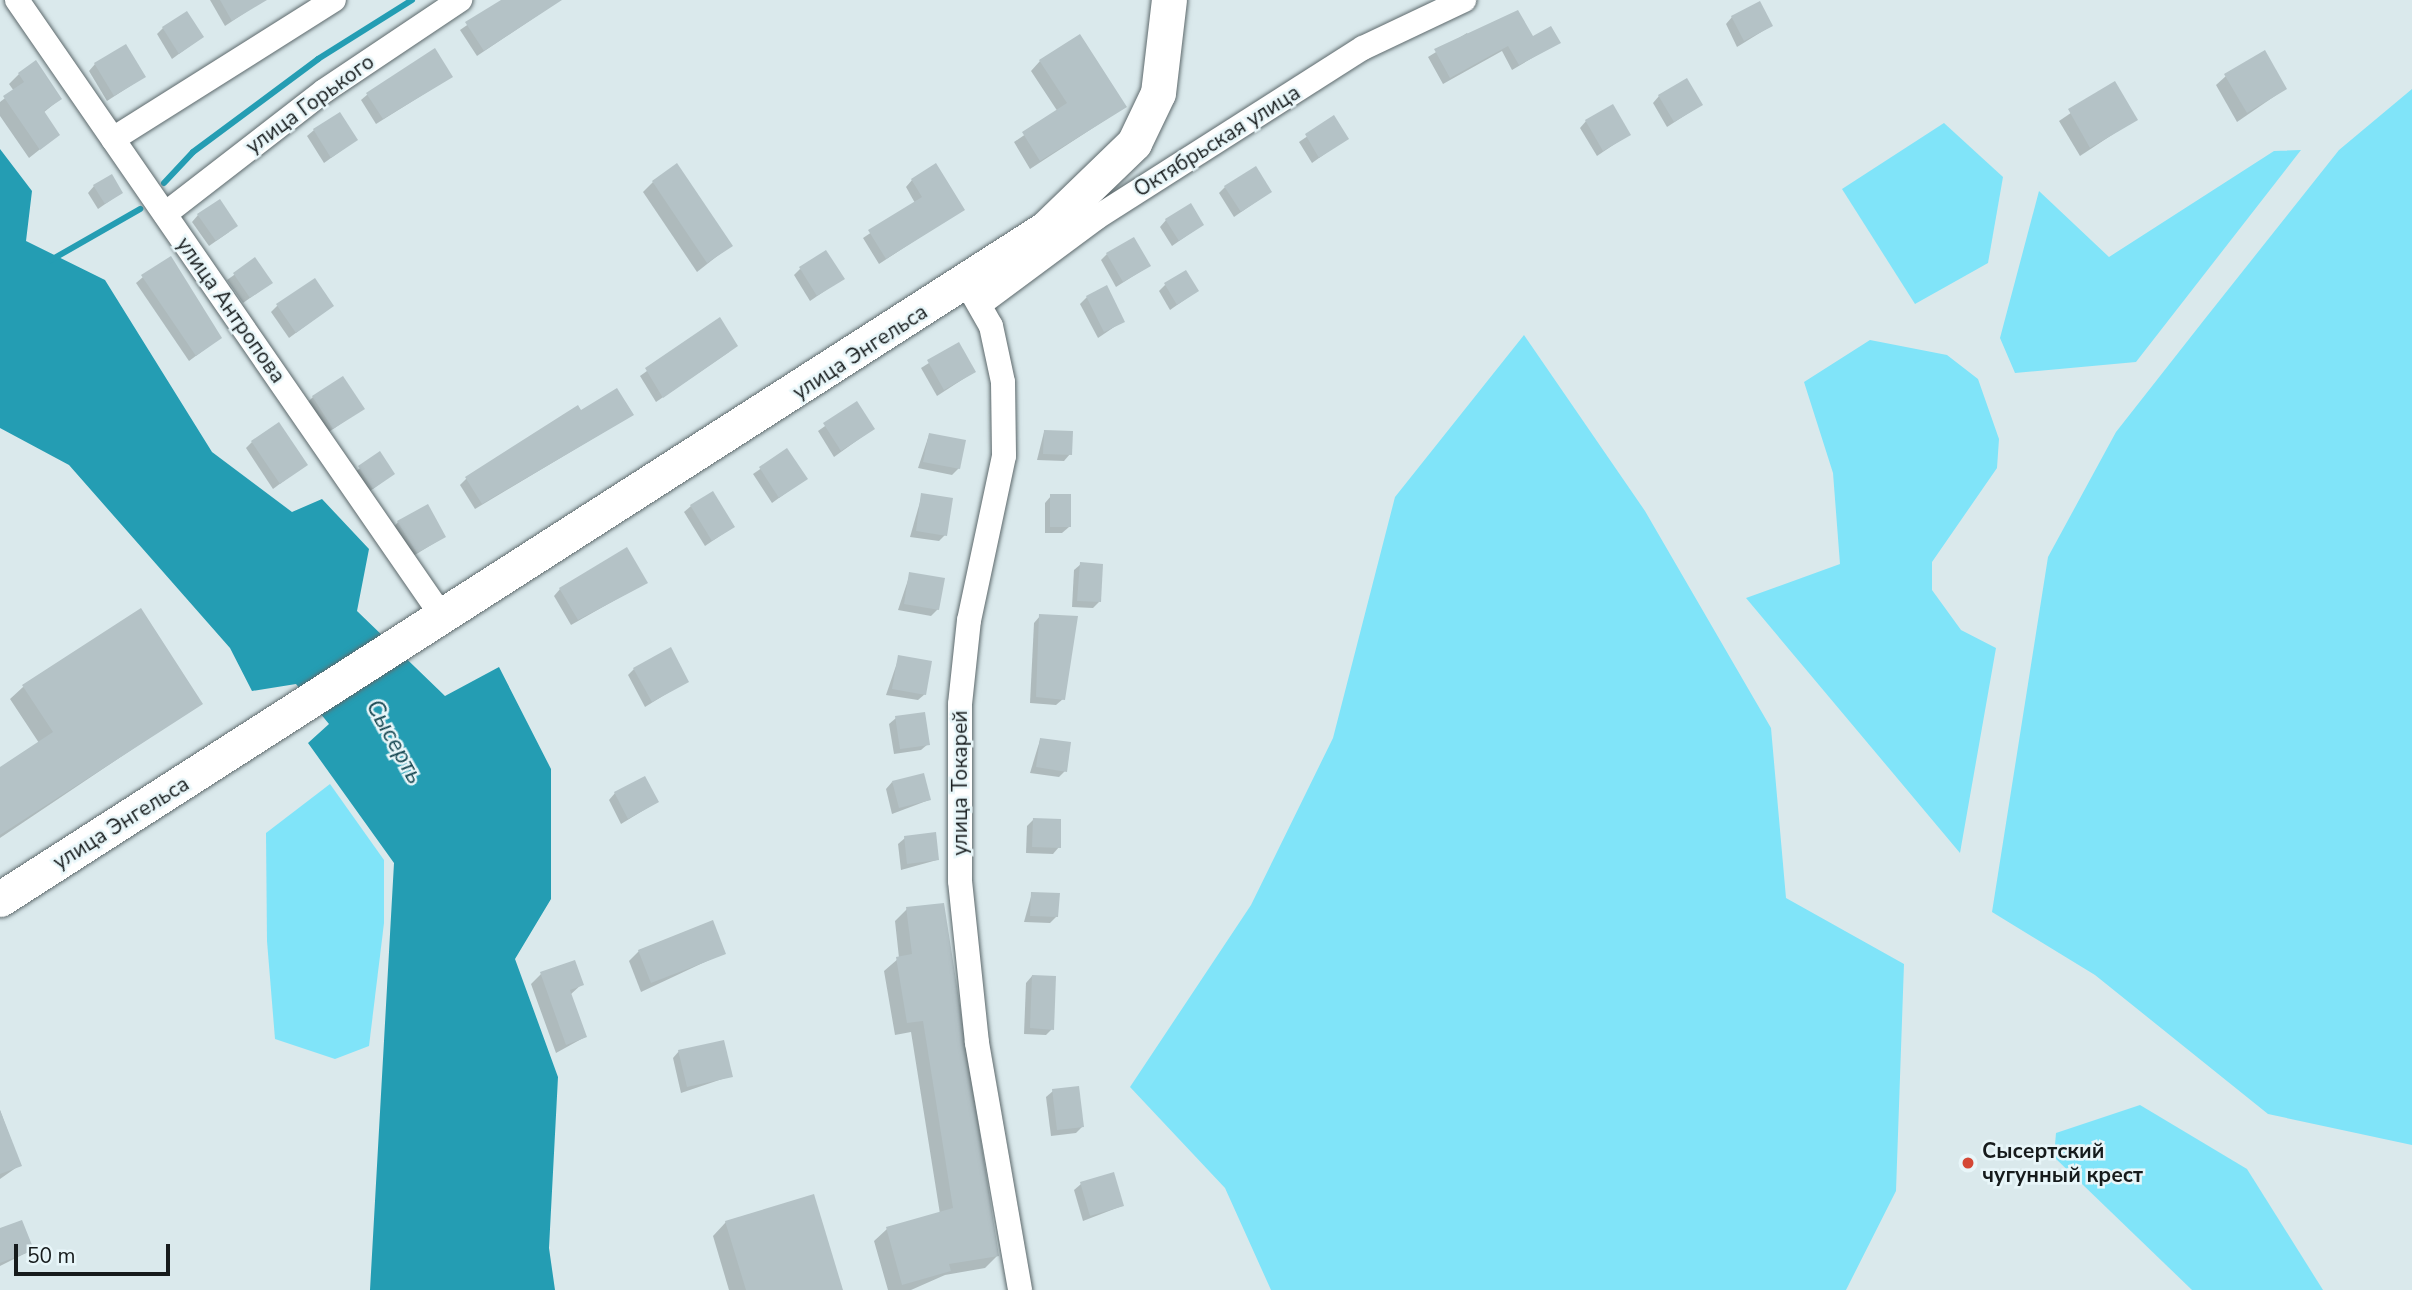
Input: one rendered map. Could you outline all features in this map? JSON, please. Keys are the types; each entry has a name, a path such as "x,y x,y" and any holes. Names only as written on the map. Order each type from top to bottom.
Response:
{"street":[{"name":"улица Антропова","path":"17,0 444,619"},
{"path":"113,139 334,0"},
{"name":"улица Горького","path":"165,214 324,91 460,0"},
{"name":"улица Энгельса","path":"0,899 444,619 975,293 1134,143 1158,93 1169,0"},
{"name":"Октябрьская улица","path":"975,293 1363,48 1464,0"},
{"name":"улица Токарей","path":"975,293 1003,382 1004,456 964,668 960,881 977,1043 1020,1290"}],"shaded area":[{"path":"2412,89 2412,1145 2268,1114 2095,975 1992,912 2048,557 2116,432 2339,150"},
{"path":"1944,123 2003,177 1988,263 1915,304 1842,189"},
{"path":"2301,150 2136,362 2015,373 2000,338 2039,191 2109,257 2274,151"},
{"path":"1524,335 1645,511 1771,728 1786,898 1904,964 1896,1191 1846,1290 1271,1290 1225,1188 1130,1087 1251,905 1333,738 1395,497"},
{"path":"1870,340 1947,355 1978,379 1999,439 1997,468 1932,562 1932,590 1961,630 1996,648 1960,853 1746,598 1840,564 1833,473 1804,382"},
{"path":"330,784 384,860 384,923 369,1046 335,1059 275,1039 267,941 266,833"},
{"path":"2140,1105 2247,1169 2323,1290 2192,1290 2054,1157 2056,1133"}],"water":[{"name":"Сысерть","path":"0,149 32,191 26,241 105,280 212,452 292,512 322,499 369,549 357,611 445,696 499,667 551,769 551,899 515,959 558,1077 549,1248 555,1290 370,1290 394,863 308,743 329,724 296,684 252,691 230,648 69,465 0,428"}],"building":[{"path":"220,0 267,0 232,21"},
{"path":"501,0 562,0 484,51 465,22"},
{"path":"1760,1 1773,26 1744,41 1731,16"},
{"path":"1518,10 1533,36 1551,26 1561,43 1519,65 1508,46 1450,78 1434,49"},
{"path":"187,11 204,37 179,54 162,27"},
{"path":"1080,34 1127,107 1040,161 1022,132 1067,103 1039,60"},
{"path":"126,44 146,77 114,96 94,63"},
{"path":"435,48 453,77 383,119 366,93"},
{"path":"2265,50 2287,89 2247,113 2224,74"},
{"path":"36,60 62,99 44,111 60,135 40,150 3,96 24,82 18,73"},
{"path":"1687,78 1703,105 1674,122 1658,95"},
{"path":"2115,81 2138,120 2090,148 2068,109"},
{"path":"1613,104 1631,135 1603,151 1585,120"},
{"path":"340,112 358,140 331,158 313,129"},
{"path":"1334,115 1349,139 1319,158 1305,134"},
{"path":"677,163 733,246 707,263 652,181"},
{"path":"936,163 965,210 886,259 868,230 922,197 911,179"},
{"path":"1256,166 1272,192 1241,212 1224,186"},
{"path":"112,174 123,193 105,204 93,185"},
{"path":"220,199 238,226 216,241 197,214"},
{"path":"1191,203 1204,225 1179,241 1165,219"},
{"path":"1134,237 1151,266 1123,282 1106,253"},
{"path":"826,250 845,279 817,296 799,267"},
{"path":"171,256 222,338 196,356 141,275"},
{"path":"255,257 273,283 250,298 233,273"},
{"path":"1186,270 1199,291 1177,305 1164,283"},
{"path":"315,278 334,306 296,333 276,304"},
{"path":"1107,285 1125,322 1104,332 1086,296"},
{"path":"720,317 738,346 663,398 645,368"},
{"path":"959,342 976,372 944,390 927,360"},
{"path":"343,376 365,409 333,429 312,396"},
{"path":"617,388 634,415 482,504 465,477 578,405 581,410"},
{"path":"857,401 875,429 841,451 823,423"},
{"path":"279,422 308,465 280,484 251,441"},
{"path":"1044,430 1073,431 1072,455 1043,454"},
{"path":"929,433 966,440 960,469 923,462"},
{"path":"787,448 808,479 779,498 759,467"},
{"path":"380,451 395,474 373,489 358,466"},
{"path":"713,491 735,527 712,541 690,505"},
{"path":"921,493 953,498 947,536 916,531"},
{"path":"1050,494 1071,494 1071,527 1050,527"},
{"path":"428,504 446,537 417,553 397,521"},
{"path":"627,547 648,583 578,620 559,588"},
{"path":"1080,562 1103,564 1101,602 1077,601"},
{"path":"909,572 945,578 939,610 904,604"},
{"path":"141,608 203,704 0,835 0,767 53,732 22,685"},
{"path":"1039,614 1078,616 1065,700 1036,697"},
{"path":"671,647 689,682 652,702 633,668"},
{"path":"898,655 932,661 926,695 892,689"},
{"path":"925,712 930,745 900,749 895,716"},
{"path":"1040,738 1071,742 1067,772 1036,767"},
{"path":"924,773 931,800 899,808 892,781"},
{"path":"645,776 659,802 628,819 614,792"},
{"path":"1033,818 1061,819 1061,848 1032,847"},
{"path":"936,832 939,860 907,864 904,836"},
{"path":"1031,892 1060,893 1058,917 1030,916"},
{"path":"944,903 999,1256 949,1264 951,1271 902,1285 886,1227 953,1208 923,1021 907,1023 896,957 912,954 906,907"},
{"path":"713,920 726,954 651,983 638,950"},
{"path":"575,960 584,985 570,990 587,1037 566,1045 540,972"},
{"path":"1032,975 1056,976 1054,1030 1030,1028"},
{"path":"724,1040 733,1077 687,1087 678,1050"},
{"path":"1079,1086 1084,1127 1057,1130 1052,1089"},
{"path":"0,1110 22,1166 0,1174"},
{"path":"1114,1172 1124,1206 1090,1216 1080,1182"},
{"path":"814,1194 843,1290 746,1290 725,1221"},
{"path":"22,1220 34,1250 0,1263 0,1228"}],"waterway":[{"path":"164,183 193,152 318,59 412,0"},
{"path":"51,260 140,209"}],"place":[{"name":"Сысертский чугунный крест","path":"1968,1163"}]}
